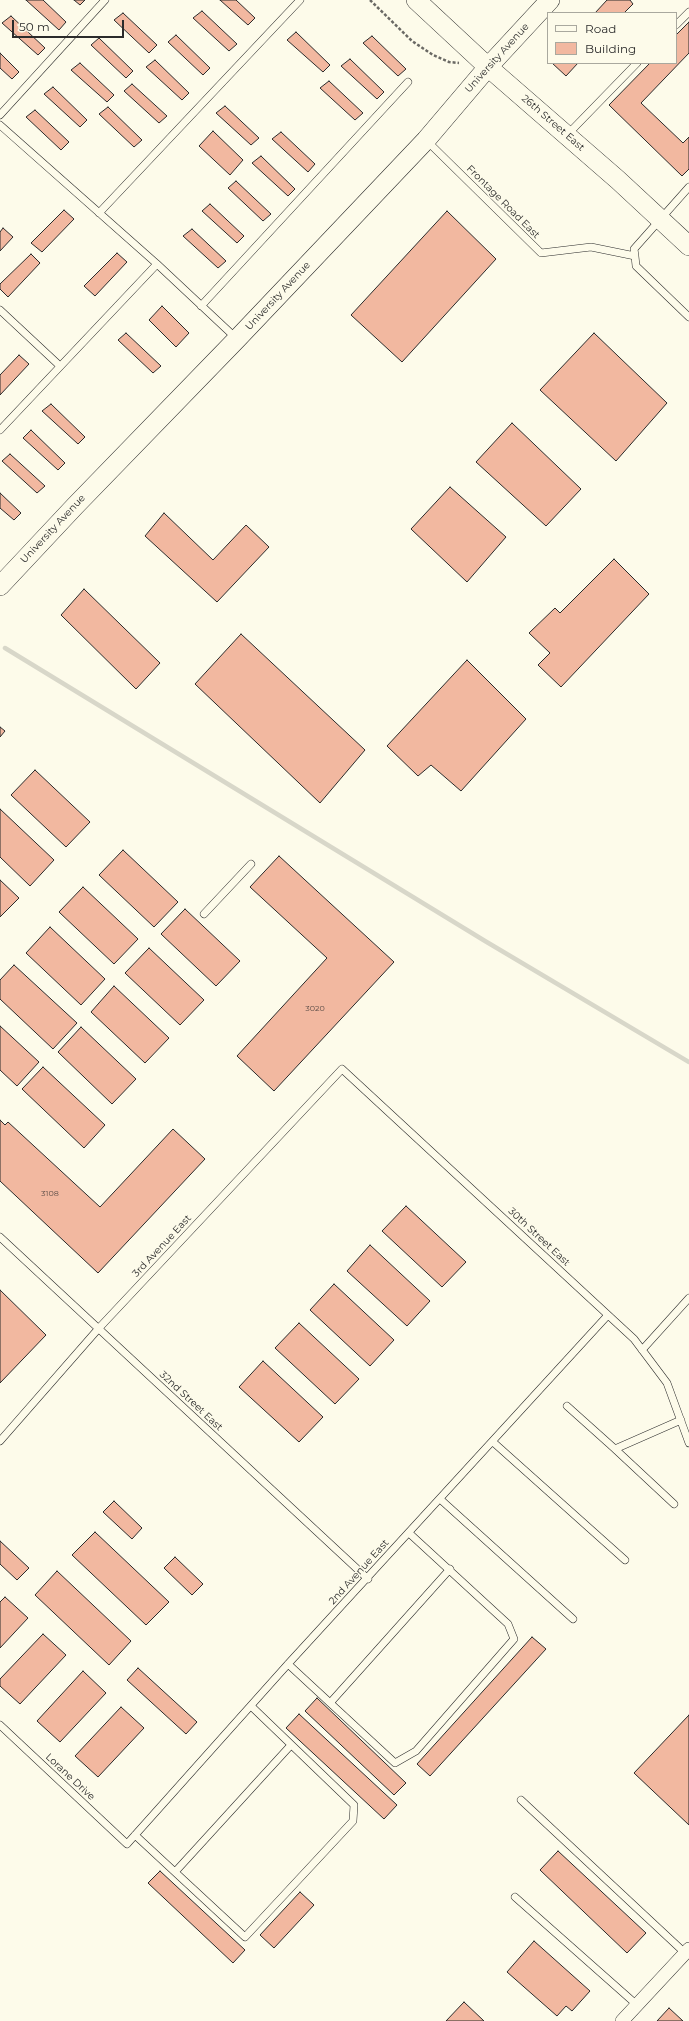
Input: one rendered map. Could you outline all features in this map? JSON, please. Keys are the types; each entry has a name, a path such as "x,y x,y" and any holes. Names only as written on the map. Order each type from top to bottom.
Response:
{"street":[{"name":"26th Street East","path":"416,0 488,67 567,135 689,246"},
{"name":"University Avenue","path":"0,586 85,495 237,339 426,140 488,67 550,0"},
{"path":"622,2021 687,1951"}],"lane":[{"path":"0,115 105,0"},
{"path":"99,213 300,0"},
{"path":"677,24 689,12"},
{"path":"567,135 636,64"},
{"path":"201,306 408,82"},
{"path":"0,124 237,339"},
{"name":"Frontage Road East","path":"426,140 541,253 591,247 635,256"},
{"path":"689,187 634,249 636,266 689,317"},
{"path":"0,430 156,264"},
{"path":"0,310 60,366"},
{"path":"204,914 251,864"},
{"name":"30th Street East","path":"342,1069 634,1339 667,1383 689,1443"},
{"name":"3rd Avenue East","path":"0,1441 99,1328 342,1069"},
{"name":"32nd Street East","path":"0,1237 368,1579"},
{"path":"642,1350 689,1298"},
{"name":"2nd Avenue East","path":"127,1844 288,1664 368,1579 608,1315"},
{"path":"567,1406 674,1504"},
{"path":"615,1449 680,1420"},
{"path":"493,1442 625,1560"},
{"path":"440,1499 573,1619"},
{"path":"288,1664 395,1763 416,1751 514,1639 508,1624 450,1569 409,1533"},
{"path":"330,1703 450,1569"},
{"path":"135,1835 245,1937 353,1822 354,1805 251,1706"},
{"name":"Lorane Drive","path":"0,1725 127,1844"},
{"path":"175,1872 291,1744"},
{"path":"520,1800 687,1951"},
{"path":"515,1897 637,2005"}],"path":[{"path":"370,0 412,41 433,55 450,62 488,67"}],"building":[{"path":"26,0 43,0 66,22 59,30"},
{"path":"74,0 85,0 80,5"},
{"path":"220,0 236,0 255,18 248,25"},
{"path":"607,0 630,0 633,4 625,12 596,12"},
{"path":"202,11 237,44 229,51 193,18"},
{"path":"123,13 157,45 149,53 114,20"},
{"path":"11,16 45,48 38,55 2,23"},
{"path":"689,22 689,53 641,103 683,143 689,137 689,169 682,176 609,105 649,64 677,64 677,34"},
{"path":"296,32 330,65 323,72 287,40"},
{"path":"176,35 210,68 203,75 168,42"},
{"path":"372,36 406,69 398,76 363,43"},
{"path":"99,38 133,71 126,78 91,45"},
{"path":"0,53 19,72 12,79 0,68"},
{"path":"350,59 384,92 377,99 341,66"},
{"path":"155,60 189,93 182,100 146,67"},
{"path":"80,63 114,95 107,102 71,70"},
{"path":"553,64 577,64 566,76"},
{"path":"329,81 363,113 355,120 320,88"},
{"path":"132,84 167,116 159,123 124,91"},
{"path":"53,87 87,120 80,127 44,94"},
{"path":"225,106 259,138 251,145 216,113"},
{"path":"108,107 142,140 134,147 99,114"},
{"path":"35,110 69,142 61,150 26,117"},
{"path":"213,131 243,160 230,175 199,146"},
{"path":"281,132 315,164 308,172 272,139"},
{"path":"261,156 295,189 288,196 252,163"},
{"path":"236,181 271,214 263,221 228,188"},
{"path":"210,204 244,236 237,243 202,211"},
{"path":"64,210 74,219 42,252 31,243"},
{"path":"447,211 496,259 402,362 351,315"},
{"path":"3,228 13,237 0,251 0,232"},
{"path":"192,229 226,261 218,268 183,236"},
{"path":"117,253 127,262 95,296 84,286"},
{"path":"31,254 40,263 8,297 0,289 0,284"},
{"path":"162,306 189,333 176,347 149,320"},
{"path":"126,333 161,366 153,373 118,340"},
{"path":"594,333 667,403 616,461 540,390"},
{"path":"19,355 29,364 0,395 0,375"},
{"path":"51,404 85,437 78,444 42,411"},
{"path":"512,423 581,489 546,526 476,462"},
{"path":"31,430 65,463 58,470 23,438"},
{"path":"10,454 45,486 37,493 2,461"},
{"path":"450,487 506,537 467,582 411,529"},
{"path":"0,493 21,513 14,520 0,508"},
{"path":"164,513 213,560 246,525 269,547 217,602 145,536"},
{"path":"614,559 649,594 561,687 538,665 550,653 529,633 555,608 560,613"},
{"path":"84,589 160,663 136,689 61,615"},
{"path":"241,634 365,750 320,803 195,684"},
{"path":"467,660 526,719 461,791 431,765 418,776 387,746"},
{"path":"0,727 5,731 0,737"},
{"path":"35,770 90,822 66,847 11,795"},
{"path":"0,809 54,860 30,886 0,857"},
{"path":"123,850 178,902 154,927 99,875"},
{"path":"279,856 394,962 274,1091 237,1056 327,958 250,887"},
{"path":"0,880 19,898 0,917"},
{"path":"83,887 138,939 114,964 59,912"},
{"path":"185,909 240,961 216,986 161,934"},
{"path":"50,927 105,979 81,1005 26,953"},
{"path":"149,948 204,1000 180,1025 125,973"},
{"path":"14,965 77,1023 53,1049 0,999 0,980"},
{"path":"114,986 169,1038 145,1063 91,1012"},
{"path":"0,1026 39,1062 17,1086 0,1070"},
{"path":"81,1027 136,1079 112,1104 58,1052"},
{"path":"43,1067 105,1125 84,1148 22,1089"},
{"path":"0,1120 5,1125 8,1122 100,1207 173,1129 205,1159 98,1273 0,1181"},
{"path":"406,1206 466,1262 442,1287 382,1231"},
{"path":"370,1245 430,1301 407,1326 347,1271"},
{"path":"334,1284 394,1340 370,1366 310,1310"},
{"path":"0,1290 46,1335 0,1383"},
{"path":"299,1323 359,1379 335,1404 275,1348"},
{"path":"263,1361 323,1417 299,1442 239,1387"},
{"path":"114,1501 142,1528 132,1539 103,1512"},
{"path":"95,1532 169,1602 146,1625 72,1555"},
{"path":"0,1541 29,1568 17,1580 0,1564"},
{"path":"175,1557 203,1584 192,1595 164,1568"},
{"path":"57,1571 131,1641 109,1665 35,1595"},
{"path":"5,1597 28,1618 0,1648 0,1602"},
{"path":"43,1634 66,1655 20,1704 0,1686 0,1679"},
{"path":"532,1637 546,1649 430,1776 417,1764"},
{"path":"138,1668 197,1722 186,1734 127,1680"},
{"path":"83,1671 106,1693 60,1742 37,1721"},
{"path":"317,1698 406,1783 394,1795 305,1711"},
{"path":"121,1707 144,1728 98,1777 75,1756"},
{"path":"299,1714 397,1805 384,1819 286,1728"},
{"path":"689,1715 689,1825 634,1773"},
{"path":"558,1851 646,1933 627,1953 540,1870"},
{"path":"160,1871 245,1950 233,1963 148,1883"},
{"path":"300,1892 314,1905 274,1948 260,1935"},
{"path":"534,1941 590,1991 572,2011 566,2006 557,2016 507,1972"},
{"path":"464,2002 484,2021 446,2021"},
{"path":"669,2008 683,2021 657,2021"}],"waterway":[{"path":"5,648 485,941 689,1062"}]}
